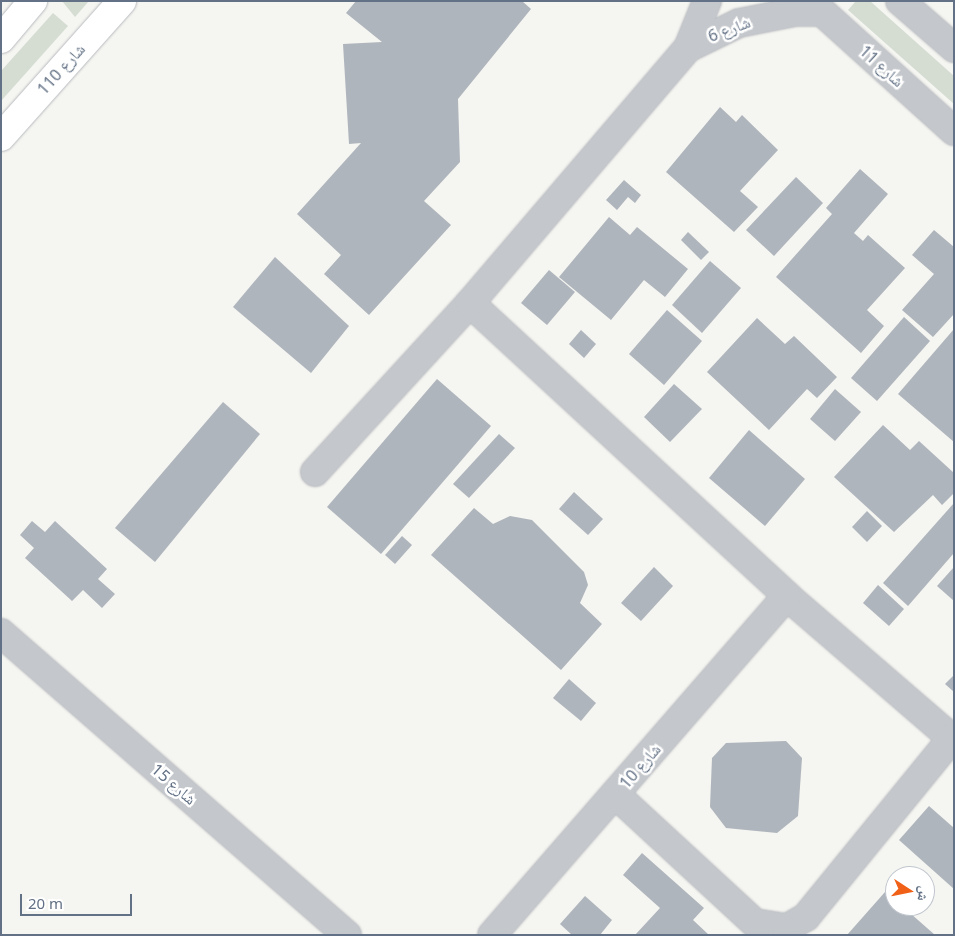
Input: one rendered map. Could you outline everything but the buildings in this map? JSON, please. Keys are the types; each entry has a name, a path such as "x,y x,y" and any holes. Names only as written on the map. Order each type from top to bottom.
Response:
{"main road":[{"path":"1,38 33,1"},
{"name":"شارع 110","path":"1,137 122,1"}],"street":[{"name":"شارع 6","path":"688,48 707,1"},
{"path":"900,1 954,48"},
{"name":"شارع 6","path":"688,48 739,23 816,7"},
{"name":"شارع 11","path":"816,7 954,131"},
{"path":"314,472 470,303 688,48"},
{"path":"470,303 787,596 953,739 806,917 787,928 755,923 615,794"},
{"name":"شارع 10","path":"492,935 787,596"},
{"name":"شارع 15","path":"1,633 347,935"}],"shaded area":[{"path":"62,1 89,1 75,17"},
{"path":"856,1 870,1 954,76 954,104 848,10"},
{"path":"53,13 68,26 1,101 1,71"}]}
